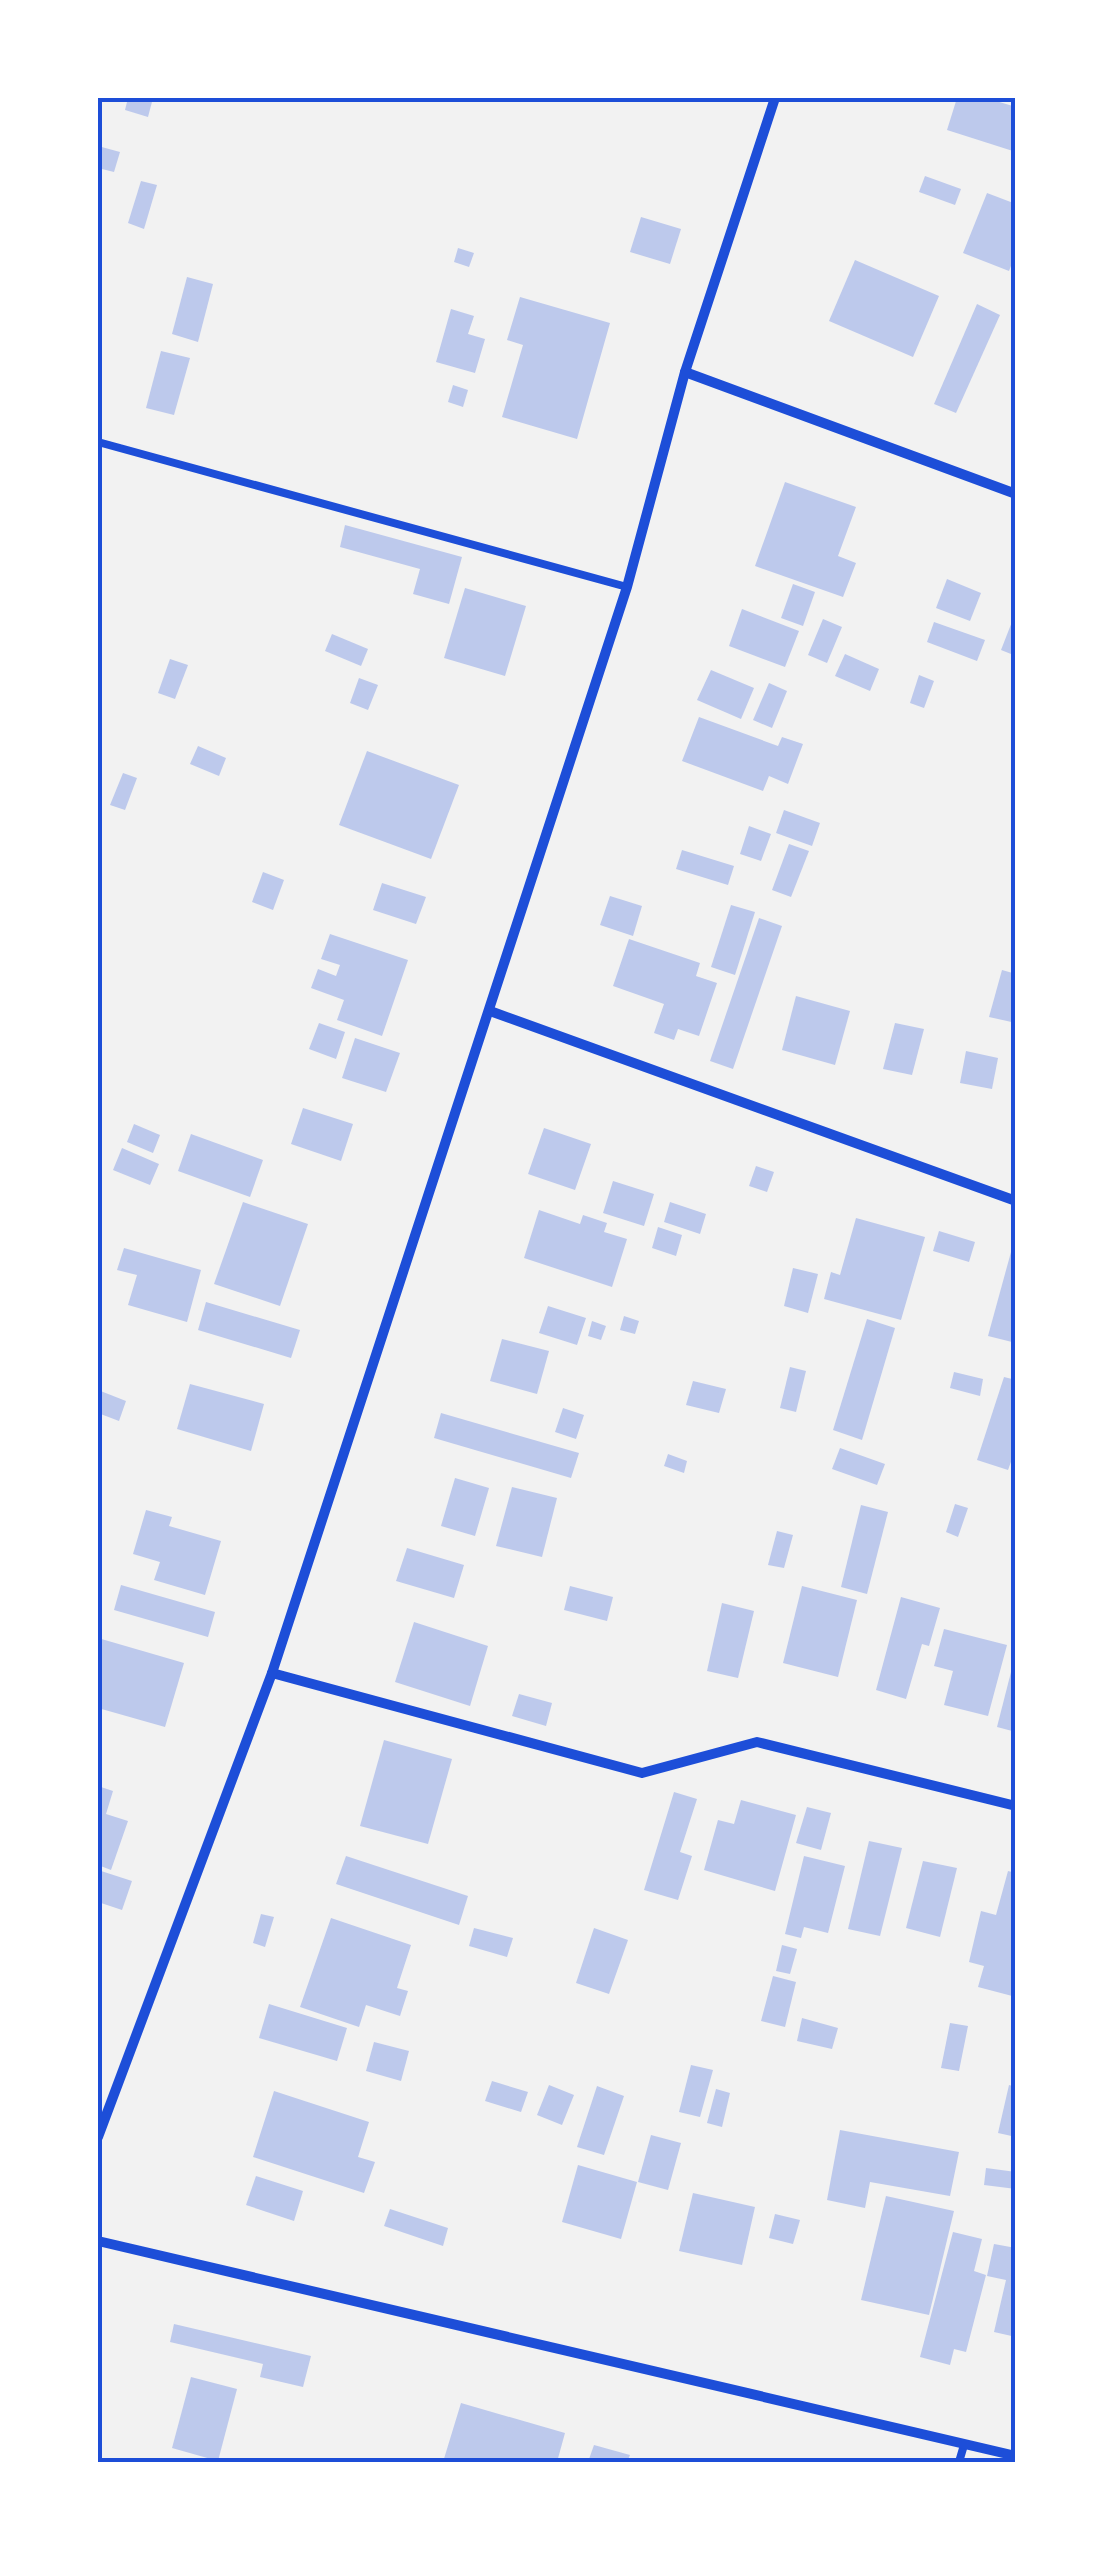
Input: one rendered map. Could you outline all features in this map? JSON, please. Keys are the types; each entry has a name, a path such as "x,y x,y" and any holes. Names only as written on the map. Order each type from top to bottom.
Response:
{"street":[{"path":"98,2137 272,1673 627,586 685,372 775,98"},
{"path":"685,372 1016,494"},
{"path":"490,1011 1016,1201"},
{"path":"272,1673 642,1772 758,1742 1016,1806"},
{"path":"98,2241 1016,2456"}],"lane":[{"path":"98,442 627,586"},
{"path":"959,2462 964,2445"}],"building":[{"path":"128,98 153,98 148,117 125,110"},
{"path":"957,98 986,98 1016,107 1016,152 947,130"},
{"path":"98,146 120,152 114,172 98,168"},
{"path":"925,176 961,189 955,205 919,192"},
{"path":"141,181 157,185 144,229 128,223"},
{"path":"987,193 1016,204 1016,253 1009,271 963,253"},
{"path":"641,217 681,229 670,264 630,252"},
{"path":"458,248 474,253 469,267 454,262"},
{"path":"855,260 939,296 913,357 829,321"},
{"path":"187,277 213,284 198,342 172,334"},
{"path":"520,297 610,323 577,439 502,417 523,345 507,340"},
{"path":"977,304 1000,315 956,413 934,404"},
{"path":"451,309 474,316 468,334 485,339 475,373 436,362"},
{"path":"161,351 190,358 174,415 146,408"},
{"path":"453,385 468,390 463,407 448,402"},
{"path":"785,482 856,507 838,556 856,563 843,597 755,566"},
{"path":"345,525 462,557 449,604 413,594 420,569 340,547"},
{"path":"947,579 981,593 970,621 936,608"},
{"path":"793,584 815,592 803,626 781,618"},
{"path":"465,588 526,606 505,676 444,658"},
{"path":"742,609 799,631 785,667 729,646"},
{"path":"1016,614 1016,656 1001,650"},
{"path":"823,619 842,627 827,663 808,655"},
{"path":"934,622 985,640 977,661 927,642"},
{"path":"332,634 368,649 361,666 325,651"},
{"path":"845,654 879,669 870,691 835,676"},
{"path":"170,659 188,665 175,699 158,693"},
{"path":"711,670 754,688 741,719 697,700"},
{"path":"919,675 934,681 924,708 910,703"},
{"path":"359,678 378,685 368,710 350,703"},
{"path":"769,683 787,691 772,728 753,720"},
{"path":"699,717 778,746 782,737 803,744 788,784 769,776 763,791 682,761"},
{"path":"198,746 226,758 219,776 190,764"},
{"path":"367,751 459,785 431,859 339,825"},
{"path":"123,773 137,778 125,810 110,805"},
{"path":"784,810 820,823 812,846 776,833"},
{"path":"749,826 771,834 761,861 740,854"},
{"path":"789,844 809,851 791,897 772,890"},
{"path":"682,850 734,866 728,885 676,869"},
{"path":"263,872 284,880 273,910 252,902"},
{"path":"382,883 426,897 416,924 373,910"},
{"path":"610,896 642,906 633,936 600,925"},
{"path":"731,905 755,912 735,975 711,967"},
{"path":"759,918 782,926 733,1069 710,1061"},
{"path":"330,934 408,960 382,1036 337,1020 344,1000 311,988 318,969 336,976 340,965 321,959"},
{"path":"629,939 700,963 696,976 717,983 699,1036 678,1029 674,1040 654,1033 664,1004 613,986"},
{"path":"1002,970 1016,974 1016,1023 989,1017"},
{"path":"796,996 850,1011 835,1065 782,1050"},
{"path":"319,1023 345,1032 336,1059 309,1049"},
{"path":"895,1023 924,1029 912,1075 883,1069"},
{"path":"355,1038 400,1053 386,1092 342,1078"},
{"path":"966,1051 998,1058 992,1089 960,1083"},
{"path":"303,1108 353,1124 341,1161 291,1144"},
{"path":"134,1124 160,1135 153,1153 127,1142"},
{"path":"544,1128 591,1144 575,1190 528,1174"},
{"path":"191,1134 263,1160 250,1197 178,1171"},
{"path":"122,1148 159,1164 150,1185 113,1170"},
{"path":"756,1166 774,1172 767,1192 749,1186"},
{"path":"613,1181 654,1194 644,1226 603,1213"},
{"path":"243,1202 308,1224 280,1306 214,1284"},
{"path":"670,1202 706,1214 700,1234 664,1222"},
{"path":"539,1210 580,1224 583,1215 607,1223 604,1232 627,1239 612,1287 524,1258"},
{"path":"856,1218 925,1237 901,1320 824,1299 831,1272 840,1275"},
{"path":"658,1227 682,1235 676,1256 652,1248"},
{"path":"939,1231 975,1242 969,1262 933,1251"},
{"path":"124,1248 201,1270 187,1322 128,1305 137,1275 117,1270"},
{"path":"1011,1252 1016,1254 1016,1343 988,1336"},
{"path":"793,1268 818,1274 808,1313 784,1306"},
{"path":"206,1302 300,1330 291,1358 198,1330"},
{"path":"548,1306 586,1318 577,1345 539,1333"},
{"path":"624,1316 639,1321 635,1334 620,1330"},
{"path":"867,1319 895,1328 862,1440 833,1430"},
{"path":"592,1321 606,1326 601,1340 588,1336"},
{"path":"502,1339 549,1351 537,1394 490,1381"},
{"path":"790,1367 806,1371 796,1412 780,1408"},
{"path":"954,1372 983,1379 980,1396 950,1388"},
{"path":"1004,1377 1016,1380 1016,1448 1008,1470 977,1460"},
{"path":"693,1381 726,1389 719,1413 686,1405"},
{"path":"190,1384 264,1404 251,1451 177,1429"},
{"path":"98,1390 126,1401 119,1421 98,1413"},
{"path":"563,1408 584,1415 576,1439 555,1432"},
{"path":"441,1413 579,1453 571,1478 434,1438"},
{"path":"840,1448 885,1464 877,1485 832,1469"},
{"path":"668,1454 687,1461 684,1473 664,1466"},
{"path":"455,1478 489,1488 475,1536 441,1526"},
{"path":"512,1487 557,1498 542,1557 496,1546"},
{"path":"955,1504 968,1508 958,1537 946,1532"},
{"path":"861,1505 888,1512 867,1594 841,1587"},
{"path":"146,1510 172,1517 169,1526 221,1541 205,1595 154,1580 160,1562 133,1554"},
{"path":"777,1531 793,1535 784,1568 768,1565"},
{"path":"407,1548 464,1565 454,1598 396,1581"},
{"path":"121,1585 215,1612 208,1637 114,1610"},
{"path":"570,1586 613,1597 607,1621 564,1610"},
{"path":"802,1586 857,1600 838,1677 783,1663"},
{"path":"901,1597 940,1608 929,1646 922,1644 906,1699 876,1690"},
{"path":"722,1603 754,1611 738,1678 707,1671"},
{"path":"414,1622 488,1646 470,1706 395,1682"},
{"path":"944,1629 1007,1645 988,1716 944,1705 953,1671 934,1666"},
{"path":"98,1638 184,1663 165,1727 98,1708"},
{"path":"1011,1672 1016,1673 1016,1732 997,1727"},
{"path":"519,1694 552,1703 546,1726 512,1716"},
{"path":"384,1740 452,1759 428,1844 360,1826"},
{"path":"98,1786 113,1791 106,1814 128,1821 111,1870 98,1865"},
{"path":"674,1792 697,1799 680,1852 692,1856 678,1900 644,1890"},
{"path":"741,1800 796,1815 775,1891 704,1870 718,1820 734,1824"},
{"path":"807,1807 831,1813 821,1850 796,1843"},
{"path":"869,1841 902,1848 880,1936 848,1929"},
{"path":"346,1856 468,1896 459,1925 336,1884"},
{"path":"804,1856 845,1866 828,1933 804,1927 801,1938 785,1934"},
{"path":"923,1861 957,1868 940,1937 906,1928"},
{"path":"98,1870 132,1881 122,1910 98,1902"},
{"path":"1008,1871 1016,1873 1016,1997 978,1987 984,1966 969,1962 981,1911 996,1915"},
{"path":"261,1914 274,1917 265,1947 253,1943"},
{"path":"331,1918 411,1945 397,1988 408,1991 400,2016 366,2005 359,2027 300,2007"},
{"path":"474,1928 513,1938 507,1957 469,1946"},
{"path":"594,1928 628,1940 609,1994 576,1983"},
{"path":"782,1945 797,1949 790,1974 776,1971"},
{"path":"773,1976 796,1982 785,2027 761,2021"},
{"path":"269,2004 347,2028 337,2061 259,2038"},
{"path":"802,2018 838,2028 832,2049 797,2041"},
{"path":"950,2023 968,2026 959,2071 941,2068"},
{"path":"374,2042 409,2051 401,2081 366,2071"},
{"path":"691,2065 713,2070 700,2117 679,2112"},
{"path":"492,2081 528,2092 521,2112 485,2101"},
{"path":"549,2085 574,2095 562,2125 537,2115"},
{"path":"1009,2085 1016,2087 1016,2137 998,2133"},
{"path":"597,2086 624,2096 604,2155 577,2147"},
{"path":"716,2089 730,2093 722,2127 707,2123"},
{"path":"274,2091 369,2122 358,2157 375,2162 364,2193 253,2157"},
{"path":"840,2130 959,2152 950,2196 870,2182 865,2208 827,2200"},
{"path":"651,2135 681,2143 668,2190 638,2182"},
{"path":"578,2165 637,2182 621,2239 562,2222"},
{"path":"986,2168 1016,2172 1016,2189 984,2185"},
{"path":"256,2176 303,2191 294,2221 246,2205"},
{"path":"693,2193 755,2207 742,2265 679,2251"},
{"path":"886,2196 954,2211 929,2315 861,2300"},
{"path":"390,2209 448,2228 443,2246 384,2226"},
{"path":"775,2214 800,2220 793,2244 769,2238"},
{"path":"953,2232 982,2239 974,2271 986,2275 966,2352 954,2349 950,2365 920,2357"},
{"path":"994,2244 1016,2248 1016,2337 994,2332 1006,2280 987,2276"},
{"path":"174,2324 311,2356 303,2387 260,2377 263,2364 170,2342"},
{"path":"191,2377 237,2389 218,2461 172,2448"},
{"path":"461,2403 565,2433 557,2462 443,2462"},
{"path":"594,2445 630,2455 627,2462 588,2462"}]}
